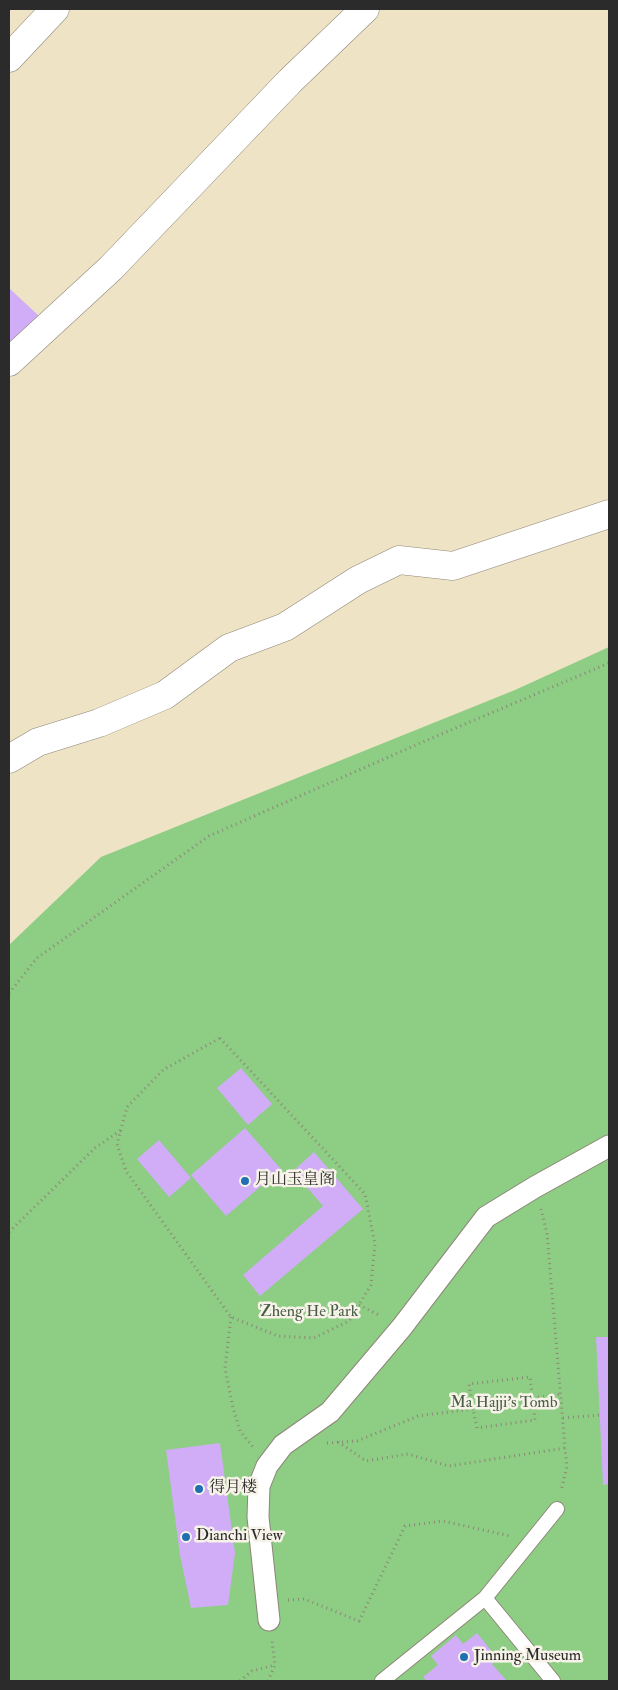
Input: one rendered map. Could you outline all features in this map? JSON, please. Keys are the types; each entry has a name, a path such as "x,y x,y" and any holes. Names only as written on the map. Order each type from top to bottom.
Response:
{"street":[{"path":"9,58 55,9"},
{"path":"9,362 111,268 290,80 365,9"},
{"path":"9,759 38,742 99,723 165,695 229,648 285,627 358,580 399,560 453,566 609,514"},
{"path":"268,1611 258,1517 259,1486 267,1466 282,1448 330,1412 402,1327 486,1216 609,1146"}],"lane":[{"path":"382,1681 485,1598 558,1508"},
{"path":"485,1598 553,1681"}],"path":[{"path":"9,993 37,958 209,836 609,663"},
{"path":"220,1038 364,1194 375,1244 371,1285 350,1321 314,1338 278,1336 231,1317 126,1171 117,1144 127,1106 163,1070 220,1038"},
{"path":"9,1232 95,1148 121,1130"},
{"path":"535,1187 547,1232 566,1448 567,1466 558,1508"},
{"path":"231,1317 225,1368 233,1408 240,1431 267,1466"},
{"path":"530,1377 535,1420 477,1428 473,1409 469,1384 530,1377"},
{"path":"533,1398 561,1394"},
{"path":"282,1448 357,1441 418,1416 473,1409"},
{"path":"563,1418 600,1415"},
{"path":"338,1442 366,1461 408,1454 450,1466 566,1448"},
{"path":"268,1681 275,1665 268,1611 304,1599 359,1621 405,1526 443,1521 532,1542"},
{"path":"240,1681 252,1671 275,1665"}],"green space":[{"name":"Zheng He Park","path":"609,647 609,1681 9,1681 9,945 101,857 515,690"}],"building":[{"path":"9,288 39,316 9,350"},
{"path":"241,1068 272,1104 248,1125 217,1088"},
{"path":"245,1128 281,1169 226,1216 191,1175"},
{"path":"159,1140 191,1178 169,1197 137,1159"},
{"path":"314,1152 363,1209 260,1296 243,1275 323,1206 293,1171"},
{"path":"596,1337 609,1337 609,1484 603,1485"},
{"name":"得月楼","path":"220,1443 235,1553 228,1605 191,1608 180,1555 166,1450"},
{"name":"Jinning Museum","path":"477,1633 498,1659 492,1664 507,1681 427,1681 423,1677 438,1665 431,1656 456,1635 463,1644"}],"place":[{"name":"月山玉皇阁","path":"245,1181"},
{"name":"得月楼","path":"199,1489"},
{"name":"Dianchi View","path":"186,1537"},
{"name":"Jinning Museum","path":"464,1657"}],"park label":[{"name":"Ma Hajji's Tomb","path":"504,1404"}]}
